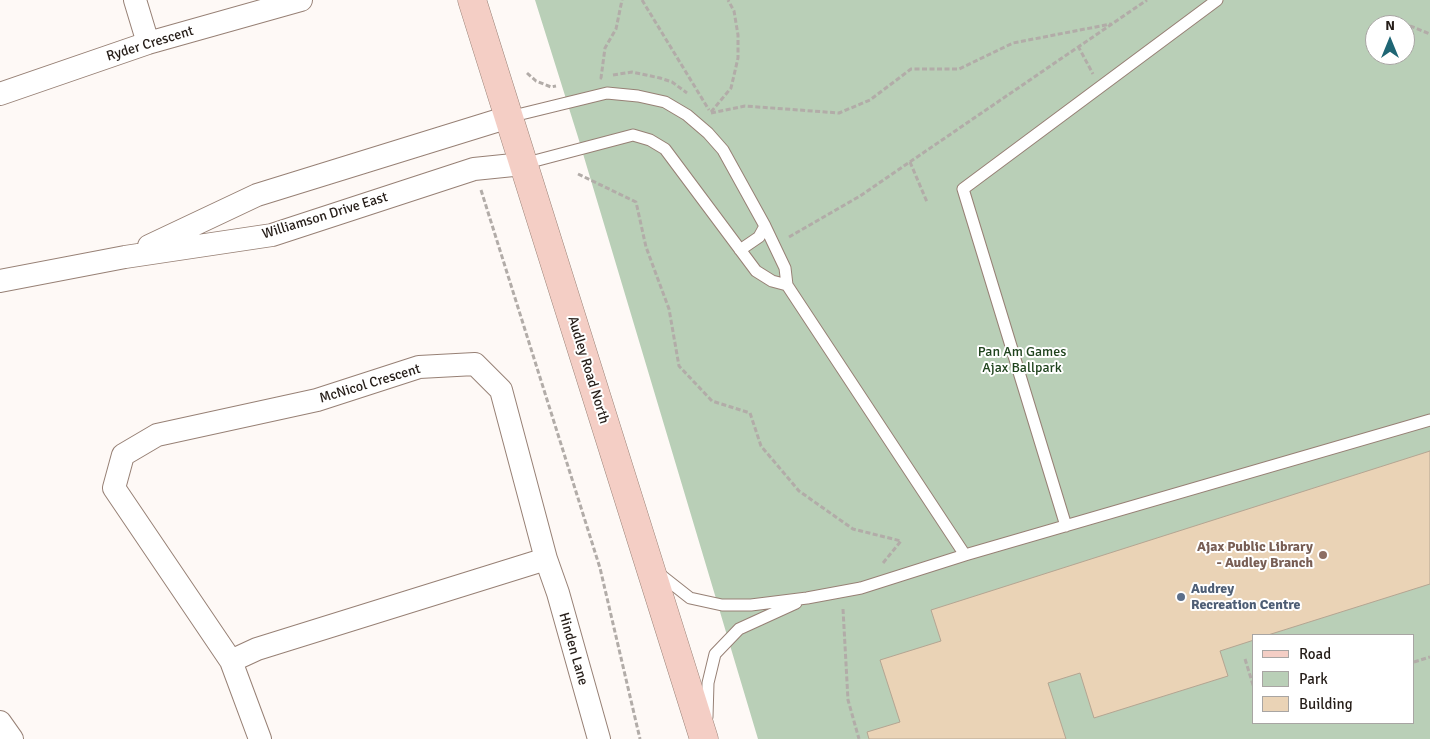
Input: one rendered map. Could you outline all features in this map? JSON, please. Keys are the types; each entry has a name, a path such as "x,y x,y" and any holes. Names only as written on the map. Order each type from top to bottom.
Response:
{"street":[{"path":"134,0 148,43"},
{"name":"Ryder Crescent","path":"0,94 148,43 301,0"},
{"name":"Audley Road North","path":"472,0 705,739"},
{"name":"Williamson Drive East","path":"125,257 257,195 509,117"},
{"name":"Williamson Drive East","path":"0,281 125,257 272,234 474,169 523,164"},
{"name":"McNicol Crescent","path":"260,739 231,661 114,488 123,455 157,435 317,400 419,367 475,364 501,390 546,559"},
{"path":"231,661 257,649 546,559"},
{"name":"Hinden Lane","path":"546,559 558,593 599,739"},
{"path":"0,722 12,739"}],"lane":[{"path":"1066,526 963,188 1217,0"},
{"path":"509,117 607,93 638,96 665,102 687,115 708,133 723,150 766,226 785,268 787,284 965,555"},
{"path":"523,164 633,135 650,140 665,149 756,271 772,281 787,284"},
{"path":"740,250 759,237 766,226"},
{"path":"649,565 690,598 722,605 751,605 807,598 861,588 965,555 1430,420"},
{"path":"705,739 708,683 715,654 739,630 807,598"}],"path":[{"path":"642,0 711,113"},
{"path":"711,113 731,88 738,58 738,35 734,11 728,0"},
{"path":"790,236 860,196 1147,0"},
{"path":"711,113 745,106 839,113 870,100 912,68 959,68 1013,43 1113,23"},
{"path":"1415,28 1430,34"},
{"path":"1078,46 1100,88"},
{"path":"527,73 536,81 551,87 559,86"},
{"path":"593,79 601,78"},
{"path":"910,162 927,202"},
{"path":"474,169 600,568 640,739"},
{"path":"578,174 636,202 646,247 669,309 679,366 712,401 750,414 762,446 799,491 853,530 901,541 842,611 848,700 859,739"},
{"path":"1415,662 1430,657"},
{"path":"1245,659 1252,682"}],"green space":[{"name":"Pan Am Games Ajax Ballpark","path":"535,0 1430,0 1430,739 758,739 578,137"}],"building":[{"name":"Audrey Recreation Centre","path":"1430,451 1430,584 1271,634 1252,634 1252,641 1220,651 1228,676 1094,718 1080,673 1048,683 1066,739 869,739 867,732 900,722 880,660 941,641 931,610"}],"place":[{"name":"Ajax Public Library - Audley Branch","path":"1323,555"},
{"name":"Audrey Recreation Centre","path":"1181,597"}]}
